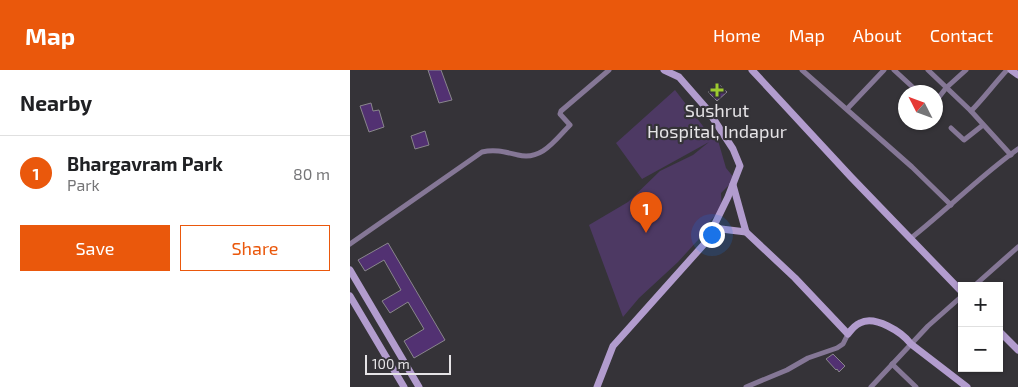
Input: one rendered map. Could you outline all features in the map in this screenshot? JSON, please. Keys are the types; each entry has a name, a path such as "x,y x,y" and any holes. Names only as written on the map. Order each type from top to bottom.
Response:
{"street":[{"path":"350,244 482,152 498,150 527,157 536,156 543,152 570,125 560,114 561,111 609,70"},
{"path":"597,387 613,346 706,242 740,166 733,149 707,109 678,77 664,70"},
{"path":"752,70 958,288"},
{"path":"802,70 912,167 951,205"},
{"path":"847,109 884,70"},
{"path":"894,70 910,85"},
{"path":"928,70 971,111 1011,155"},
{"path":"943,92 966,70"},
{"path":"971,111 988,95 993,85 1007,70"},
{"path":"1011,70 1018,75"},
{"path":"951,128 964,140 983,125"},
{"path":"910,239 975,182 1018,150"},
{"path":"733,184 746,232 795,278 848,334"},
{"path":"713,228 746,232"},
{"path":"979,282 1018,247"},
{"path":"350,270 419,387"},
{"path":"350,296 404,387"},
{"path":"871,387 911,344 958,300"},
{"path":"746,387 793,367 808,358 838,348 859,323 870,320 890,327 905,336 911,344 967,387"},
{"path":"1003,334 1017,346"},
{"path":"892,364 916,387"}],"shaded area":[{"path":"675,90 713,139 717,137 726,168 735,179 721,193 722,209 705,226 698,240 678,262 639,298 623,317 589,225 628,202 660,171 693,155 709,142 642,179 616,143"}],"building":[{"path":"428,70 441,70 452,100 439,103"},
{"path":"718,83 727,92 717,101 708,92"},
{"path":"371,103 373,111 379,110 384,127 369,132 360,106"},
{"path":"425,131 429,145 415,149 411,136"},
{"path":"388,243 445,340 414,358 404,341 424,329 408,302 390,313 382,301 401,290 384,260 365,271 358,260"},
{"path":"833,354 845,366 839,372 826,359"}],"place":[{"name":"Sushrut Hospital, Indapur","path":"717,90"},
{"name":"Bhargavram Park","path":"646,233"}]}
